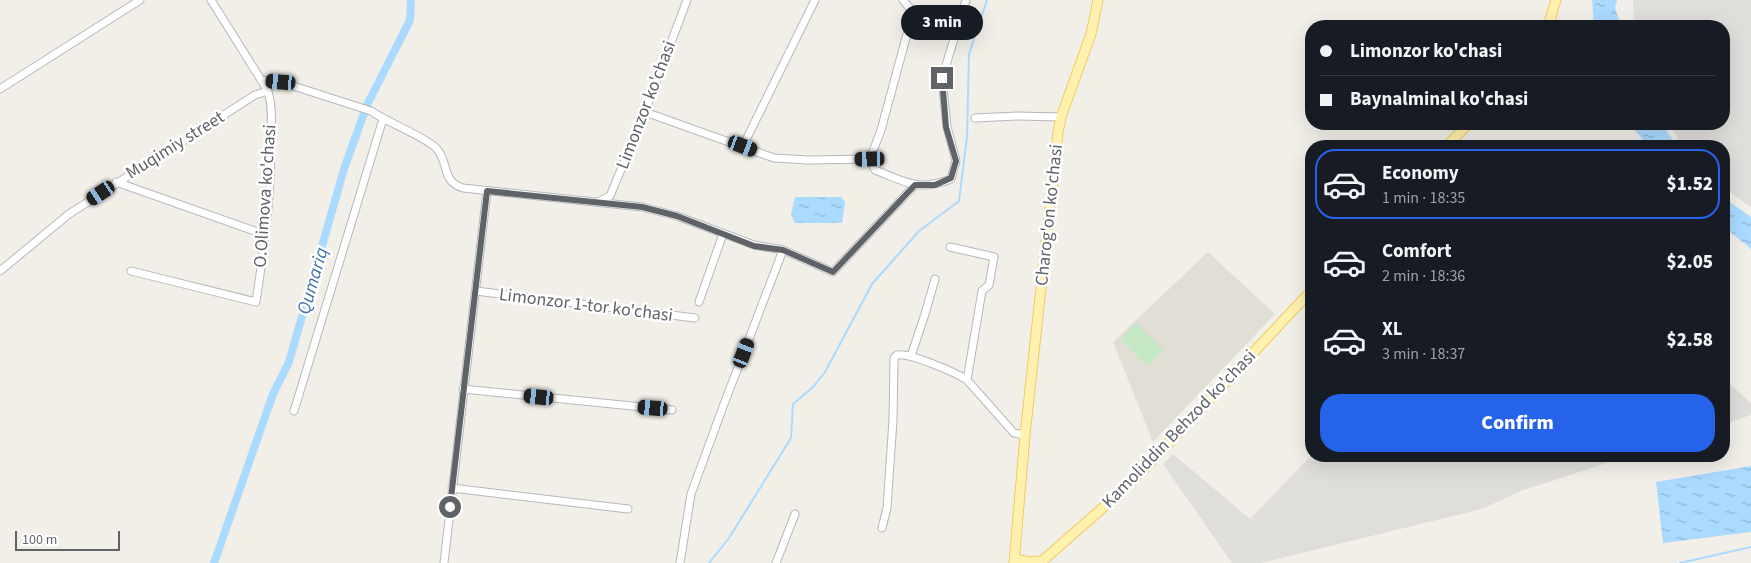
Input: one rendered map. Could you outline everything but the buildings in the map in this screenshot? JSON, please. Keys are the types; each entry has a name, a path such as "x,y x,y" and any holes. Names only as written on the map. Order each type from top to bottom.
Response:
{"main road":[{"name":"Charog'on ko'chasi","path":"1015,561 1025,435 1058,132 1061,117 1091,34 1098,0"},
{"path":"1550,20 1556,0"},
{"path":"1453,140 1462,130"},
{"name":"Kamoliddin Behzod ko'chasi","path":"1041,562 1114,498 1149,464 1305,297"},
{"path":"1015,561 1041,562"}],"street":[{"path":"0,89 140,0"},
{"path":"211,0 268,90"},
{"name":"Limonzor ko'chasi","path":"597,203 610,196 645,112 687,0"},
{"path":"743,146 815,0"},
{"path":"903,0 912,12 881,130 870,159 874,170 915,185 935,185 951,178 956,161 946,127 942,78 966,0"},
{"path":"261,80 281,82 371,111 428,142 437,149 442,157 448,179 454,185 487,191 642,207 677,216 754,246 783,250 833,272 915,185"},
{"name":"Muqimiy street","path":"0,270 69,214 116,182 254,95 268,90"},
{"name":"O.Olimova ko'chasi","path":"131,271 256,302 266,235 271,157 271,102 268,90"},
{"path":"645,112 774,158 808,160 870,159"},
{"path":"976,118 1017,116 1061,117"},
{"path":"294,411 383,119"},
{"path":"116,182 266,235"},
{"path":"444,563 487,191"},
{"path":"700,302 723,234"},
{"path":"950,247 994,257 989,285 982,291 967,380"},
{"path":"680,563 691,494 783,250"},
{"path":"911,356 935,279"},
{"name":"Limonzor 1-tor ko'chasi","path":"476,291 695,318"},
{"path":"882,528 887,508 894,420 894,358 901,354 911,356 960,375 967,380 1014,433 1025,435"},
{"path":"463,389 672,410"},
{"path":"452,488 628,509"},
{"path":"776,563 796,514"}],"shaded area":[{"path":"1633,0 1751,0 1751,207 1730,192 1730,140 1678,140 1673,130 1730,130 1730,20 1634,20"},
{"path":"1208,252 1275,314 1153,442 1113,342"},
{"path":"1730,384 1751,403 1751,415 1730,422"},
{"path":"1173,454 1250,519 1305,462 1610,462 1521,491 1482,509 1261,563 1232,563 1163,464"}],"green space":[{"path":"1136,323 1164,350 1147,366 1120,339"}],"water":[{"path":"1592,0 1617,0 1615,8 1619,20 1594,20"},
{"path":"1635,130 1666,130 1673,140 1643,140"},
{"path":"795,197 841,197 845,202 842,223 795,223 791,214"},
{"path":"1730,202 1751,217 1751,249 1730,232"},
{"path":"1751,466 1751,532 1663,543 1656,482"}],"waterway":[{"name":"Qumariq","path":"214,563 273,394 289,362 344,169 367,105 410,20 411,0"},
{"path":"709,563 729,538 791,438 793,404 813,387 825,372 872,284 919,231 959,201 967,137 969,54 987,0"},
{"path":"1680,563 1751,547"}],"route":[{"path":"450,507 487,191 642,207 677,216 754,246 783,250 833,272 915,185 935,185 951,178 956,161 946,127 942,78"}]}
